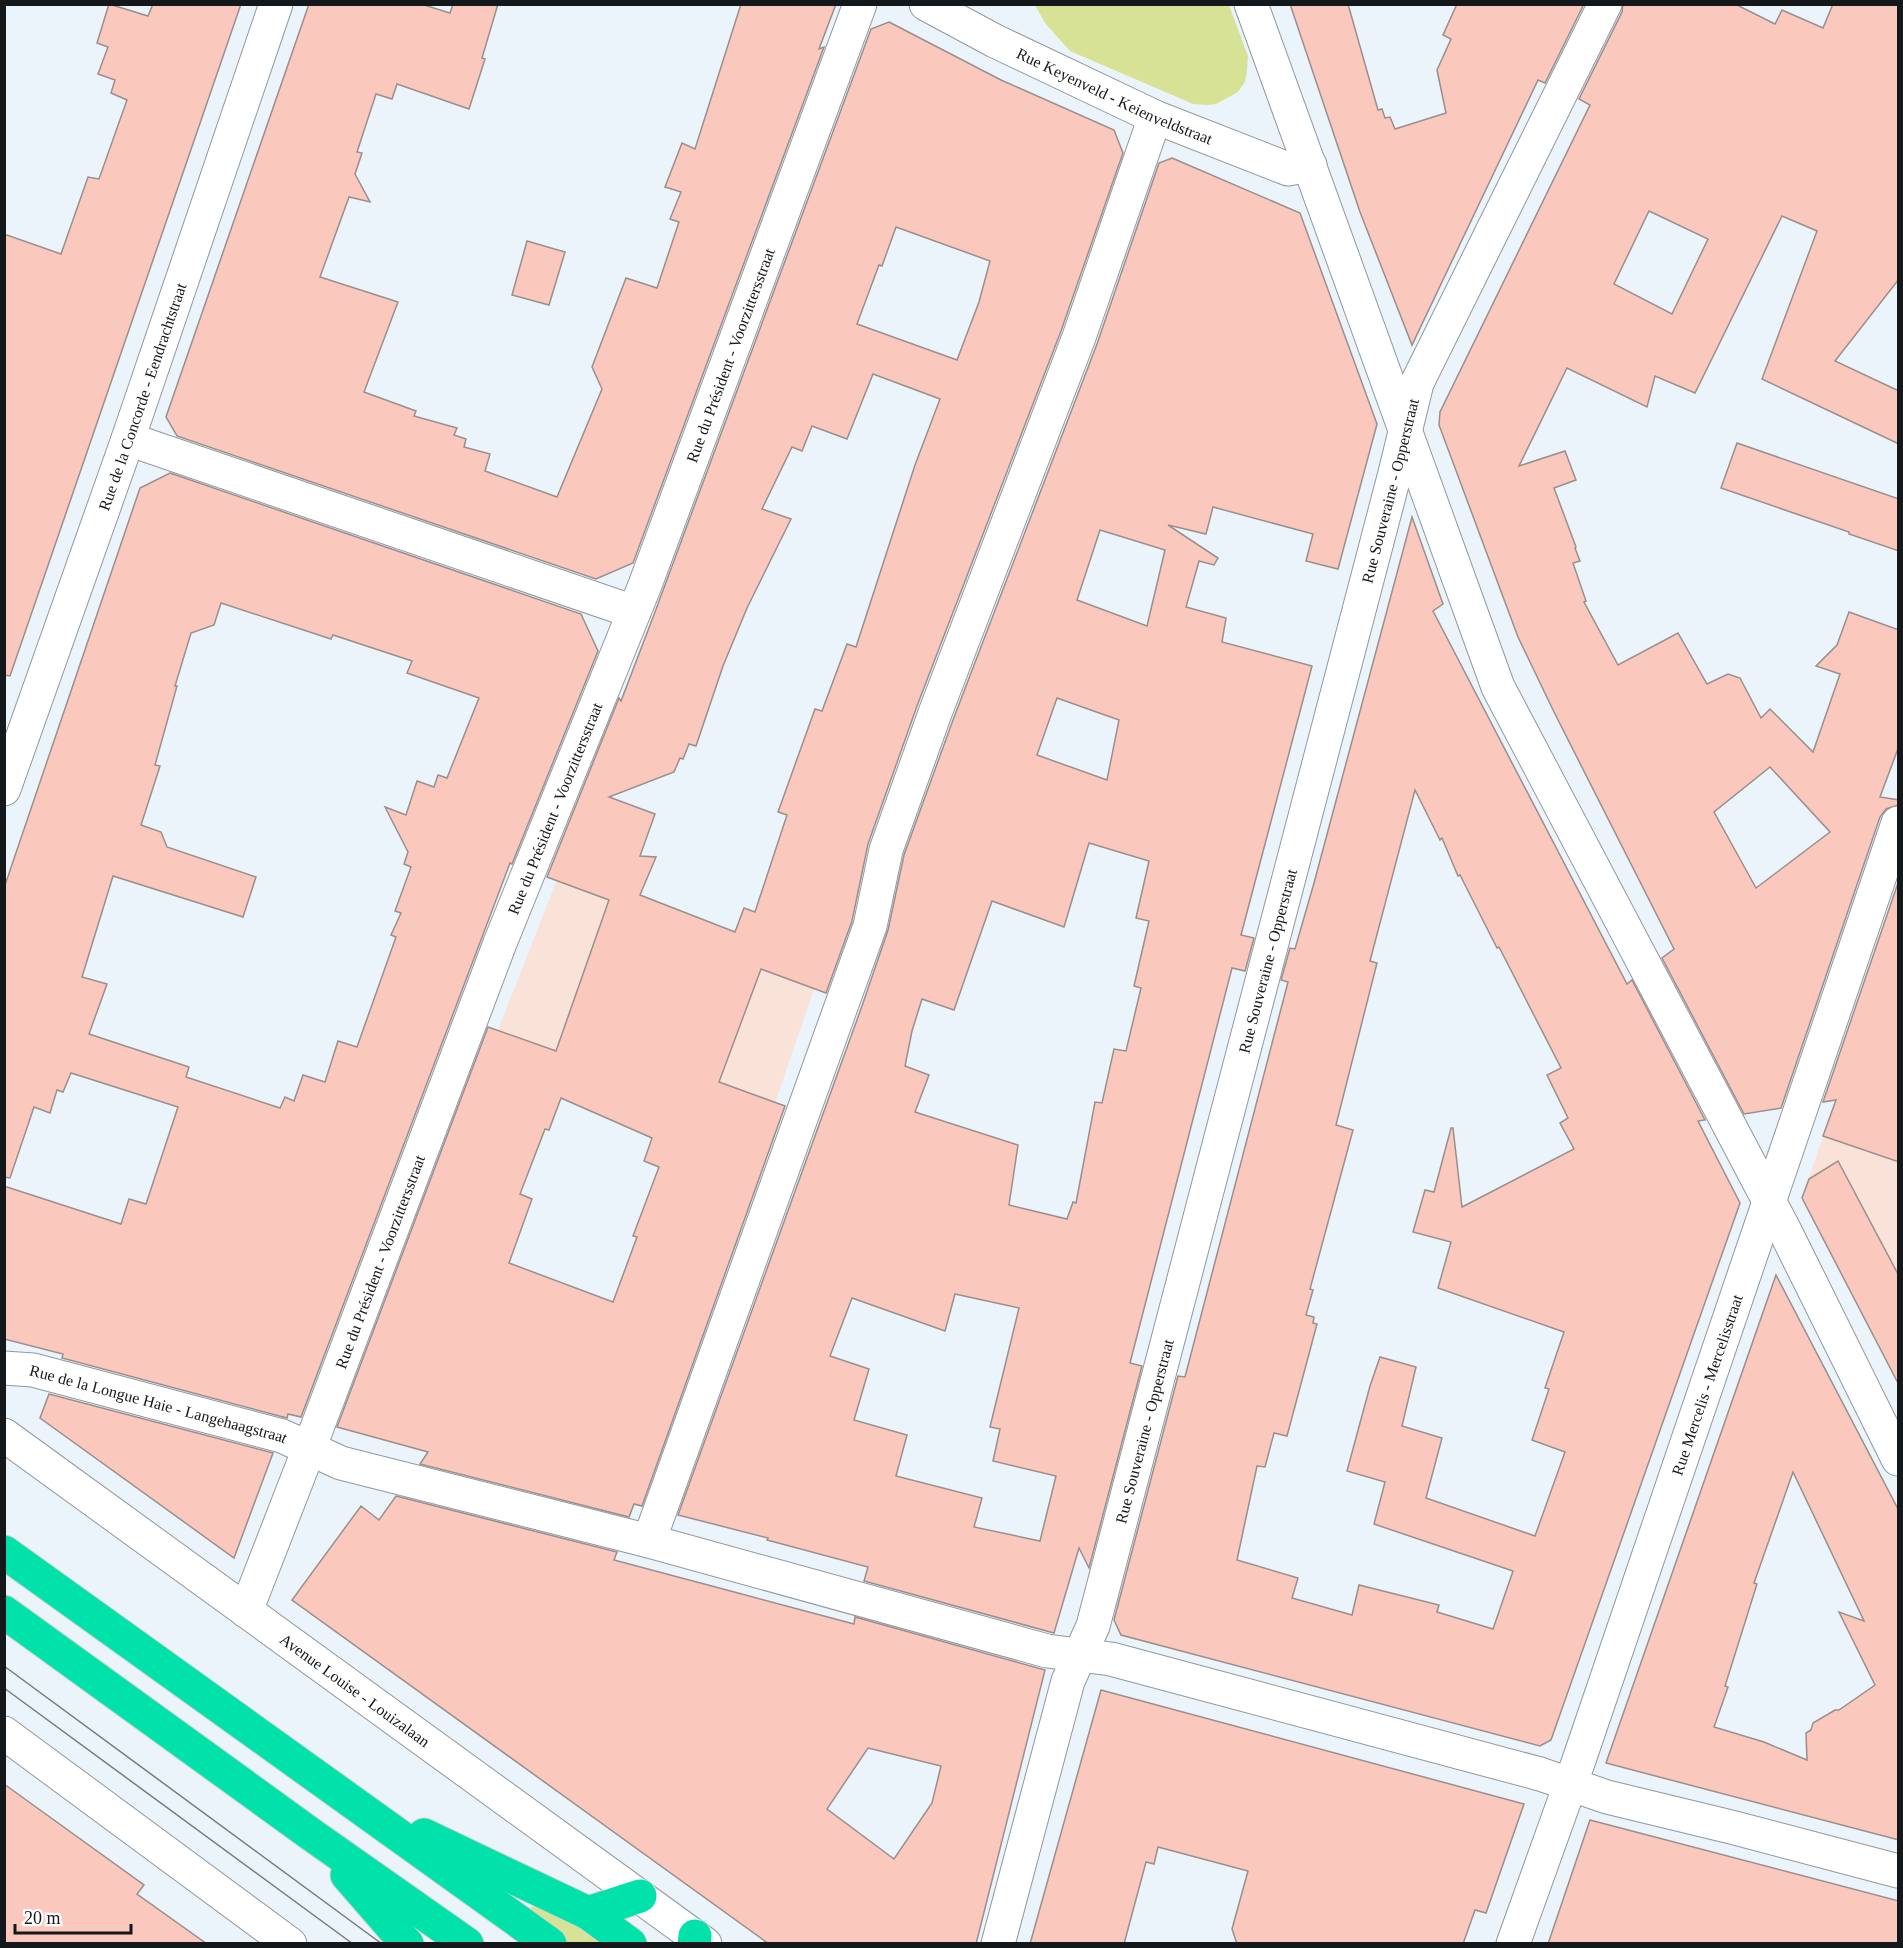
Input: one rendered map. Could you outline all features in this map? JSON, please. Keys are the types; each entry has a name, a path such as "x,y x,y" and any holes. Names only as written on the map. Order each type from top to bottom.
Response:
{"highway":[{"path":"4,1529 50,1584"},
{"path":"4,1552 550,1944"},
{"path":"12,1619 467,1944"},
{"path":"344,1796 588,1913 630,1944"},
{"path":"312,1835 407,1944"},
{"path":"588,1913 640,1896"}],"street":[{"name":"Rue de la Concorde - Eendrachtstraat","path":"4,789 128,439 276,4"},
{"name":"Rue du Président - Voorzittersstraat","path":"246,1611 500,943 634,612 860,4"},
{"name":"Rue Keyenveld - Keienveldstraat","path":"926,4 995,41 1155,117 1288,169 1310,165"},
{"path":"1251,4 1498,687 1786,1233 1899,1459"},
{"name":"Rue Souveraine - Opperstraat","path":"998,1944 1068,1681 1093,1626 1417,383 1605,4"},
{"path":"649,1541 863,948 886,850 935,713 1080,337 1155,117"},
{"path":"128,439 634,612"},
{"name":"Rue Mercelis - Mercelisstraat","path":"1513,1944 1899,823"},
{"name":"Rue de la Longue Haie - Langehaagstraat","path":"4,1368 33,1370 270,1433 341,1463 649,1541 1047,1651 1111,1659 1540,1774 1607,1797 1899,1871"},
{"name":"Avenue Louise - Louizalaan","path":"4,1435 640,1896 698,1941"},
{"path":"4,1733 283,1941"}],"shaded area":[{"path":"562,867 769,946 814,989 748,1183 493,1043"},
{"path":"1898,918 1898,1384 1802,1198"}],"green space":[{"path":"1035,5 1229,5 1248,56 1245,82 1238,92 1216,104 1193,104 1070,51 1045,23"},
{"path":"535,1906 578,1926 603,1943 566,1943 526,1909"}],"building":[{"path":"109,4 148,16 153,4 241,4 10,676 4,675 4,234 61,254 88,177 99,179 127,100 111,93 115,80 98,74 108,47 97,43"},
{"path":"309,4 421,4 450,13 453,4 498,4 482,58 485,59 469,109 397,84 392,99 376,94 357,152 362,153 355,174 370,202 349,197 320,277 398,302 364,392 416,411 414,416 457,428 454,435 466,439 464,447 490,454 485,471 557,497 602,389 592,367 626,278 657,288 679,222 670,219 681,192 665,187 682,143 695,149 741,4 836,4 819,49 824,47 633,563 596,579 177,436 166,417"},
{"path":"1290,4 1348,4 1378,110 1382,109 1385,118 1390,117 1395,129 1446,113 1437,70 1451,39 1443,35 1457,4 1584,4 1545,83 1538,80 1412,345 1360,212"},
{"path":"1623,4 1735,4 1775,24 1782,10 1823,28 1833,4 1899,4 1899,279 1835,361 1899,391 1899,444 1762,379 1817,231 1782,216 1695,393 1655,376 1647,407 1567,368 1519,466 1565,451 1576,480 1554,488 1580,561 1573,563 1586,601 1584,602 1618,665 1678,633 1707,684 1728,674 1740,678 1761,718 1770,709 1813,752 1840,674 1816,666 1837,645 1849,612 1899,630 1899,746 1880,797 1899,800 1899,805 1886,809 1880,817 1781,1108 1744,1114 1662,958 1674,949 1518,637 1439,425 1440,412 1590,105 1579,99 1622,12","holes":["1649,211 1708,239 1672,314 1614,284","1770,767 1830,832 1756,888 1714,812"]},
{"path":"889,22 1001,80 1114,130 1123,153 1061,331 917,706 868,844 852,921 826,993 761,969 719,1082 785,1106 642,1506 634,1504 629,1517 420,1464 428,1452 337,1427 488,1027 556,1051 609,900 547,877 619,698 621,701 871,29","holes":["896,227 990,261 979,302 957,360 857,324","873,374 940,399 915,465 856,647 847,644 822,711 815,709 778,812 787,815 755,912 744,908 735,932 640,895 656,857 640,856 655,814 609,797 674,772 689,744 696,746 723,666 747,608 791,519 762,509 792,447 802,451 812,426 847,439","561,1098 652,1138 644,1161 659,1167 633,1236 637,1237 613,1302 509,1263 532,1199 520,1194 545,1129 549,1130"]},
{"path":"1172,158 1300,213 1377,424 1338,569 1306,561 1313,534 1213,507 1206,534 1168,525 1218,558 1214,565 1199,561 1186,607 1226,618 1222,642 1312,666 1241,935 1254,938 1245,971 1232,968 1130,1363 1142,1366 1089,1568 1079,1548 1054,1633 864,1581 868,1567 678,1515 862,1006 888,930 904,855 953,720 1097,344 1159,163","holes":["1100,530 1165,550 1147,626 1077,600","1057,698 1119,720 1107,780 1037,755","1089,843 1149,861 1136,918 1149,921 1134,986 1141,988 1126,1051 1114,1049 1102,1103 1095,1102 1076,1203 1073,1202 1067,1219 1009,1205 1018,1145 915,1112 929,1075 905,1066 912,1031 922,999 954,1010 992,901 1064,927","955,1294 1019,1308 990,1427 1000,1429 993,1461 1056,1476 1040,1541 974,1527 982,1498 896,1476 907,1435 854,1420 869,1369 830,1356 852,1298 945,1331"]},
{"path":"527,241 565,252 549,305 512,295"},
{"path":"1737,443 1899,499 1899,551 1721,488"},
{"path":"170,473 581,614 598,651 512,864 510,863 301,1417 288,1414 287,1418 62,1358 63,1354 4,1339 4,1186 121,1224 129,1199 146,1204 178,1107 71,1073 63,1092 57,1090 50,1113 34,1107 10,1178 4,1177 4,888 140,488","holes":["221,603 331,639 333,635 412,661 407,673 479,698 447,778 438,775 434,787 417,781 406,815 385,807 408,852 404,864 411,867 395,911 401,913 391,935 396,937 357,1047 338,1041 325,1082 303,1075 294,1101 285,1097 280,1108 186,1077 189,1067 89,1034 107,984 82,977 113,876 243,917 256,877 167,847 161,832 141,825 160,766 155,765 191,633 214,625"]},
{"path":"1412,517 1443,604 1433,611 1627,984 1632,980 1705,1120 1698,1121 1740,1203 1551,1740 1540,1746 1121,1635 1114,1620 1178,1376 1185,1377 1288,982 1281,980 1290,948 1295,949","holes":["1415,790 1440,840 1442,838 1458,876 1460,875 1497,948 1499,947 1561,1068 1547,1075 1568,1118 1560,1123 1574,1149 1462,1207 1453,1128 1451,1128 1434,1192 1425,1190 1413,1232 1451,1242 1438,1288 1564,1332 1545,1388 1549,1389 1532,1440 1565,1452 1535,1536 1426,1498 1442,1438 1402,1426 1416,1367 1380,1357 1347,1471 1385,1482 1374,1524 1513,1571 1493,1629 1437,1612 1439,1605 1359,1585 1352,1615 1292,1598 1298,1578 1237,1560 1257,1466 1265,1467 1274,1433 1287,1436 1317,1324 1313,1323 1314,1317 1306,1315 1313,1290 1310,1289 1353,1130 1336,1125 1377,963 1370,961"]},
{"path":"1899,880 1899,1162 1823,1136 1836,1100 1823,1102"},
{"path":"1838,1161 1899,1276 1899,1385 1802,1198 1809,1179"},
{"path":"1776,1275 1899,1511 1899,1840 1606,1763","holes":["1793,1472 1864,1621 1839,1612 1875,1685 1839,1710 1813,1723 1811,1730 1806,1733 1807,1760 1764,1742 1714,1727 1728,1687 1725,1686 1757,1584 1754,1583"]},
{"path":"49,1394 273,1453 234,1558 40,1418"},
{"path":"396,1496 617,1552 614,1560 854,1624 855,1617 1045,1670 976,1944 769,1944 292,1600 361,1506 379,1520","holes":["868,1748 941,1766 932,1803 894,1859 827,1809"]},
{"path":"1101,1690 1524,1804 1486,1913 1475,1910 1463,1944 1237,1944 1232,1929 1248,1871 1158,1847 1154,1864 1146,1862 1124,1944 1030,1944"},
{"path":"4,1784 144,1885 137,1894 207,1944 4,1944"},
{"path":"1590,1820 1899,1901 1899,1944 1548,1944"}],"tram line":[{"path":"4,1666 382,1944"},
{"path":"4,1688 353,1944"}]}
